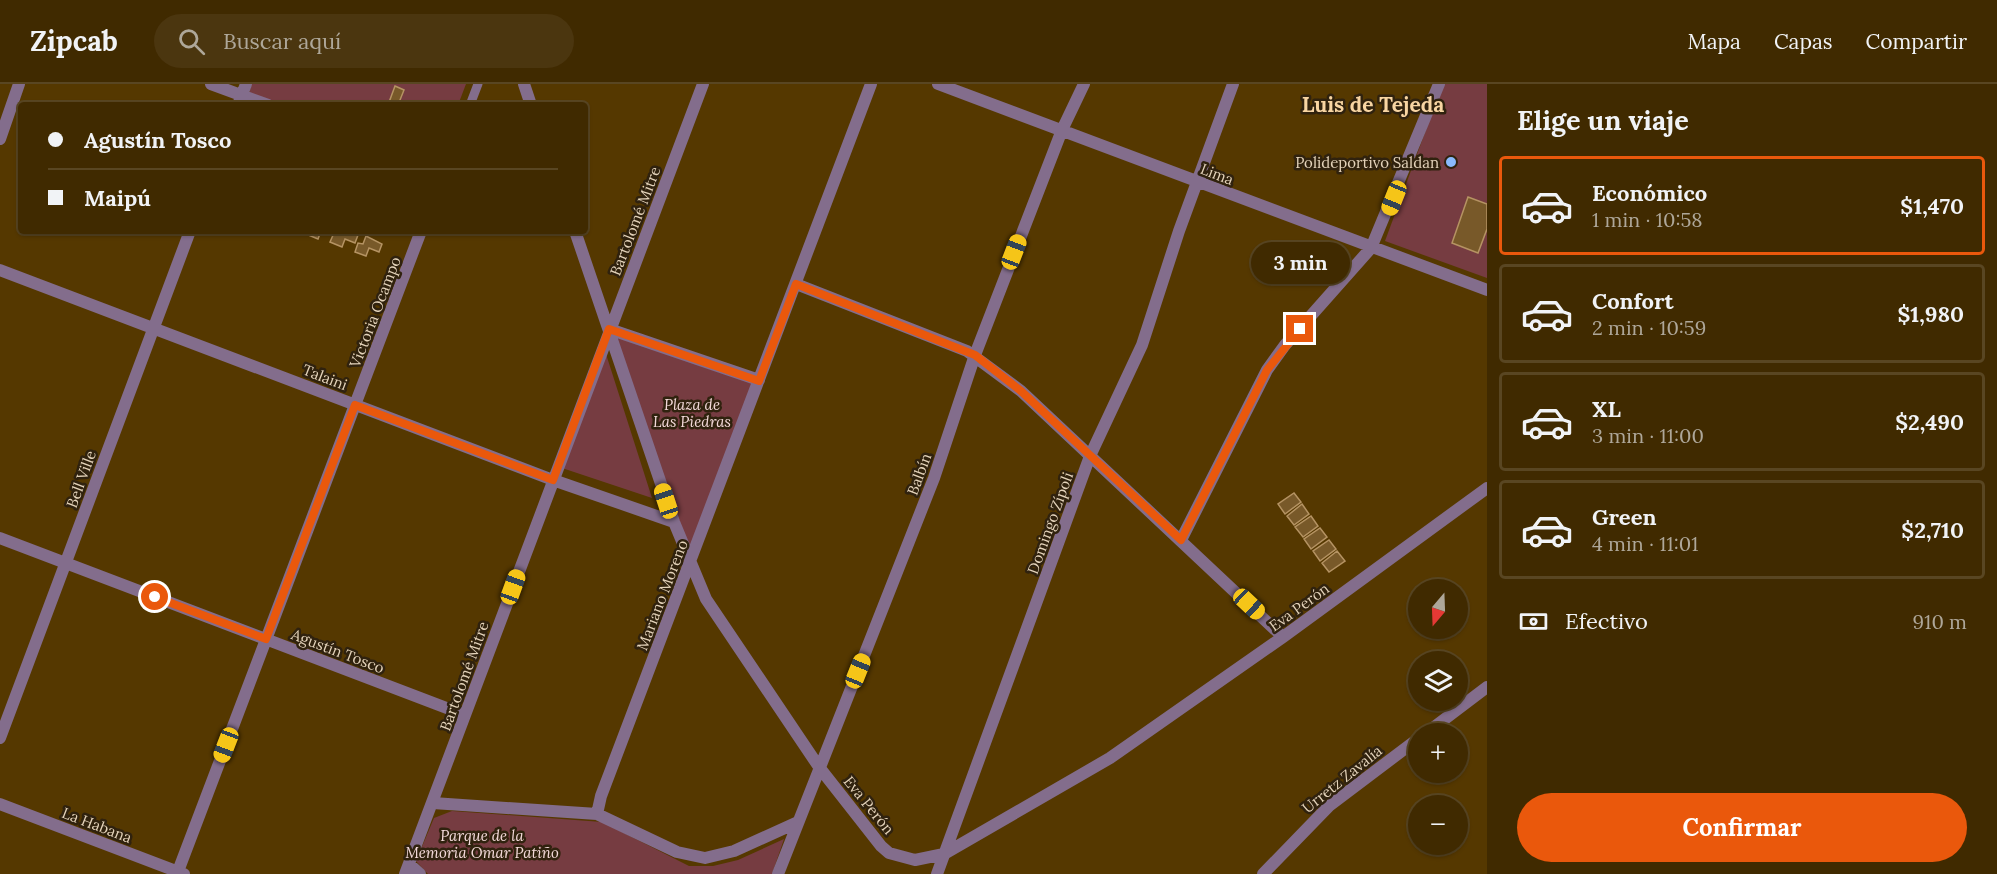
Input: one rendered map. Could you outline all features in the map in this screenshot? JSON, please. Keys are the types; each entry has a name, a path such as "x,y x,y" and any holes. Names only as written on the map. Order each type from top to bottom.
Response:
{"street":[{"path":"0,139 19,84"},
{"path":"212,84 260,102"},
{"path":"471,102 478,84"},
{"path":"524,84 530,102"},
{"name":"Bartolomé Mitre","path":"407,869 703,84"},
{"name":"Mariano Moreno","path":"597,814 601,796 871,84"},
{"name":"Lima","path":"938,84 1487,290"},
{"name":"Balbín","path":"778,874 934,478 975,355 1062,130 1084,84"},
{"name":"Domingo Zípoli","path":"937,874 992,729 1090,456 1133,368 1196,182 1233,84"},
{"path":"1181,540 1267,370 1285,345 1371,248 1439,84"},
{"name":"Bell Ville","path":"0,738 189,234"},
{"name":"Victoria Ocampo","path":"179,873 420,234"},
{"name":"Eva Perón","path":"576,234 674,522 690,565 714,613 819,767 871,835 890,853 915,860 944,854 1110,758 1283,637 1487,488"},
{"name":"Talaini","path":"0,270 553,480 674,522"},
{"path":"796,284 975,355 1021,391 1283,637"},
{"path":"609,329 759,381"},
{"name":"Agustín Tosco","path":"0,538 465,715"},
{"path":"1440,723 1487,687"},
{"name":"Urretz Zavalía","path":"1263,874 1329,806 1408,746"},
{"path":"433,803 597,814 677,852 705,858 734,851 798,822"},
{"name":"La Habana","path":"0,804 179,873"},
{"path":"407,869 420,874"}],"green space":[{"path":"252,84 466,84 459,102 273,102 249,93"},
{"name":"Polideportivo Saldan","path":"1443,84 1487,84 1487,278 1385,241"},
{"name":"Plaza de Las Piedras","path":"609,329 759,380 690,565"},
{"path":"606,354 652,498 562,468"},
{"name":"Parque de la Memoria Omar Patiño","path":"452,811 602,822 689,866 713,866 738,860 784,839 772,874 428,874 416,861 434,818"}],"building":[{"path":"395,86 404,90 399,102 389,102"},
{"path":"1468,197 1487,204 1487,229 1478,253 1452,243"},
{"path":"306,234 320,234 318,239"},
{"path":"334,234 358,235 355,243 345,239 342,247 330,242"},
{"path":"366,236 382,244 379,252 369,248 366,256 355,252 358,243 363,244"},
{"path":"1294,493 1301,502 1285,514 1278,504"},
{"path":"1302,504 1309,514 1294,525 1287,516"},
{"path":"1311,516 1318,526 1303,537 1295,527"},
{"path":"1320,528 1327,537 1311,549 1304,539"},
{"path":"1329,540 1336,549 1320,561 1313,551"},
{"path":"1337,551 1345,561 1329,572 1322,563"}],"place":[{"name":"Polideportivo Saldan","path":"1451,162"}],"district":[{"name":"Luis de Tejeda","path":"1373,104"}],"route":[{"path":"155,597 266,639 355,405 553,480 609,329 759,381 796,284 975,355 1021,391 1181,540 1267,370 1300,329"}]}
